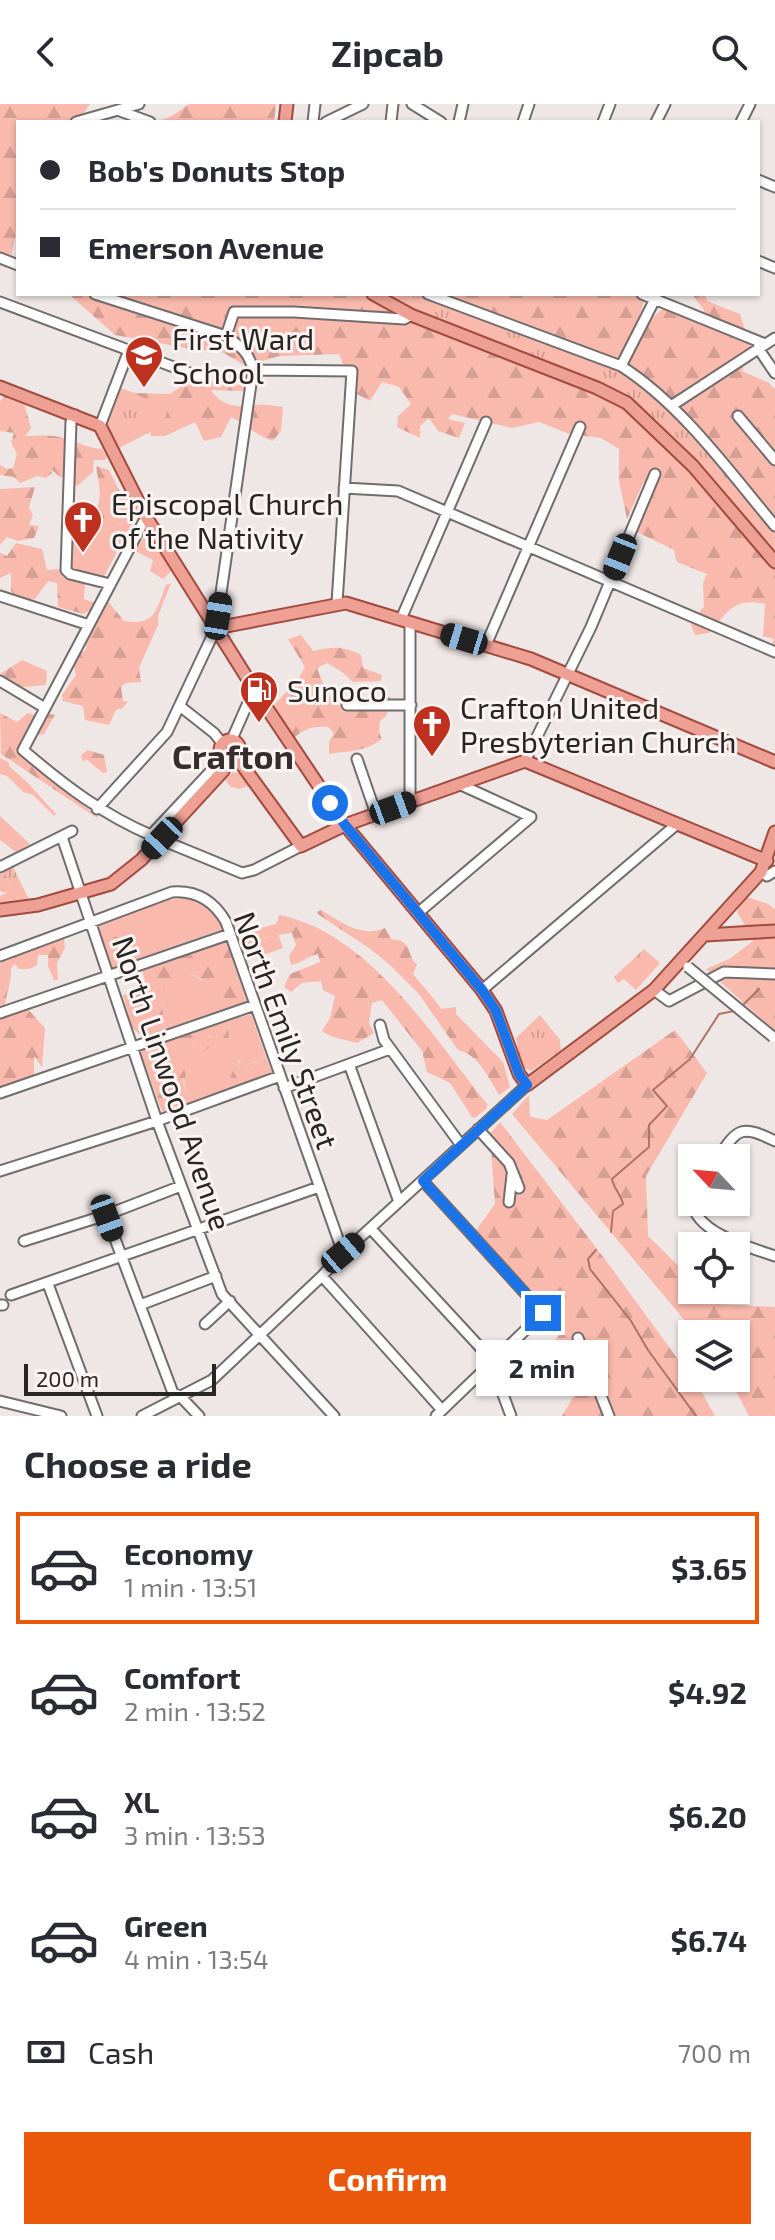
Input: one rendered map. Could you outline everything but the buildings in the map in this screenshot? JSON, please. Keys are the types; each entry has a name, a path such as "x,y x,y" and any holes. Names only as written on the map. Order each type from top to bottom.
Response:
{"main road":[{"path":"377,296 411,315 597,388 627,403 693,466 775,562"},
{"path":"0,387 100,426 146,517 254,689 345,825 419,912 496,1011 519,1074 527,1085 685,964 705,935 764,866 775,832"},
{"path":"216,628 346,603 528,658 775,762"},
{"path":"0,910 22,909 111,884 137,865 223,771 230,759 240,753 240,746 227,741 220,749 230,759 301,846 345,825 525,761 677,824 764,866"},
{"path":"705,935 775,931"}],"street":[{"path":"83,120 139,104"},
{"path":"330,120 363,104"},
{"path":"412,104 438,120"},
{"path":"118,110 145,120"},
{"path":"97,809 167,732 216,628 253,370 243,348 226,336 101,296"},
{"path":"433,296 621,366 651,386 775,526"},
{"path":"621,366 656,297 762,346 775,373"},
{"path":"0,302 203,378"},
{"path":"226,336 234,312 294,312 404,319 411,315"},
{"path":"671,406 775,338"},
{"path":"100,426 129,350"},
{"path":"253,370 352,371 337,603"},
{"path":"75,415 71,422 66,570 70,574 110,584"},
{"path":"738,416 775,460"},
{"path":"410,802 411,705 405,621 486,422"},
{"path":"486,645 580,427"},
{"path":"525,761 569,675 655,474"},
{"path":"344,488 398,491 775,652"},
{"path":"146,517 23,750 63,785 97,809 152,836 242,873 301,846"},
{"path":"0,596 89,625"},
{"path":"0,681 45,708"},
{"path":"181,707 227,741 254,689"},
{"path":"347,705 411,705"},
{"path":"152,836 230,759"},
{"path":"357,759 376,814"},
{"path":"419,912 531,817 459,784"},
{"path":"482,990 677,824"},
{"path":"0,867 72,831"},
{"name":"North Linwood Avenue","path":"59,838 109,974 157,1121 222,1294 334,1416"},
{"path":"764,866 767,876 775,871"},
{"name":"North Emily Street","path":"0,956 172,892 193,893 214,904 230,934 343,1253"},
{"path":"0,1013 230,934"},
{"path":"685,964 774,1037"},
{"path":"654,990 669,1001 724,972 775,974"},
{"path":"0,1093 255,1005"},
{"path":"380,1025 390,1049 461,1145"},
{"path":"284,1088 390,1049"},
{"path":"349,1064 399,1202"},
{"path":"0,1171 157,1121 280,1076"},
{"path":"142,1416 212,1380 343,1253 527,1085"},
{"path":"481,1126 509,1163 519,1188"},
{"path":"728,1144 743,1130 752,1130 775,1141"},
{"path":"509,1202 512,1171"},
{"path":"322,1276 439,1413 543,1313 423,1181"},
{"path":"24,1241 106,1215 181,1186"},
{"path":"11,1295 319,1187"},
{"path":"106,1215 173,1393 199,1416"},
{"path":"698,1216 732,1241 775,1256"},
{"path":"371,1229 492,1363 511,1416"},
{"path":"140,1305 216,1276"},
{"path":"48,1284 97,1416"},
{"path":"205,1324 230,1301"},
{"path":"578,1338 609,1416"},
{"path":"0,1401 61,1416"}],"green space":[{"path":"0,104 90,104 79,120 16,120 16,235 11,256 0,263"},
{"path":"189,104 276,104 274,120 162,120"},
{"path":"385,296 427,296 616,367 672,411 775,532 775,557 624,400 434,320"},
{"path":"638,296 644,301 638,320 651,319 665,307 699,322 704,310 694,296 706,296 707,301 740,314 750,346 742,371 775,389 775,648 771,647 774,639 763,636 765,604 754,602 739,604 727,612 709,633 695,635 690,622 704,607 703,583 707,574 677,562 674,550 637,532 651,498 644,481 627,519 619,481 619,449 601,438 569,434 539,422 512,428 452,414 448,419 465,423 459,438 438,431 429,418 420,426 420,438 397,427 398,416 411,404 399,387 382,382 370,401 355,393 339,354 279,356 246,366 220,351 197,350 115,335 72,297"},
{"path":"200,374 207,381 246,388 243,391 211,390 226,403 283,407 281,431 273,441 231,417 221,437 204,441 195,422 165,436 151,436 150,429 111,443 106,421 120,388 135,393 170,394"},
{"path":"120,388 169,408 162,424 156,429 115,450 107,422"},
{"path":"4,396 24,403 31,428 25,436 64,438 102,449 107,457 105,460 94,460 93,472 77,486 51,469 52,473 46,478 37,476 20,483 14,477 0,475 0,465 13,468 17,454 11,442 14,433 0,431 0,402"},
{"path":"96,466 109,470 122,496 132,497 139,510 135,518 99,532 72,524 90,515 98,505 100,492"},
{"path":"35,487 29,507 33,515 29,525 39,526 34,538 18,541 7,537 0,545 0,489"},
{"path":"135,518 103,578 72,570 72,524 99,532"},
{"path":"146,535 172,570 163,579 150,571 153,560 135,551"},
{"path":"16,543 42,549 47,570 59,569 85,584 84,599 96,603 94,608 83,614 58,607 57,583 48,581 35,599 18,600 11,591 11,573 0,578 0,553 7,556"},
{"path":"171,583 158,616 158,625 139,668 141,682 126,683 121,687 123,701 128,702 116,710 109,725 85,720 83,706 63,701 62,695 76,675 72,661 86,649 86,633 106,599 124,621 143,621 157,609 166,585"},
{"path":"301,635 313,651 332,648 349,650 361,655 363,668 382,675 381,681 353,682 327,663 317,668 334,701 347,709 367,710 375,699 385,695 392,699 387,715 380,721 382,739 363,749 329,754 329,742 334,733 328,727 310,728 295,737 284,727 276,714 275,704 305,667 288,639"},
{"path":"22,660 47,671 46,685 2,689 0,674"},
{"path":"0,713 17,722 28,713 42,717 45,713 55,715 44,734 38,735 38,726 30,725 19,746 29,761 97,818 1,754"},
{"path":"88,750 104,755 107,772 103,773 86,759 83,762 81,755"},
{"path":"0,758 26,781 56,814 54,816 33,795 23,792 7,776 0,774"},
{"path":"233,772 241,774 249,786 239,789 231,787 225,780"},
{"path":"0,816 30,844 16,852 0,840"},
{"path":"13,867 29,900 20,902 4,872"},
{"path":"4,872 20,902 0,908 0,896 7,893 0,891 0,874"},
{"path":"744,896 775,909 775,1031 706,969 731,958 754,940 737,912"},
{"path":"184,898 198,901 211,910 223,929 112,968 111,964 121,960 127,962 109,940 101,938 96,925 168,900"},
{"path":"321,910 359,930 385,928 391,939 403,942 417,965 413,974 441,1009 456,1007 456,1014 503,1062 510,1087 499,1095 477,1062 458,1050 419,994 369,948 319,915 317,912"},
{"path":"280,915 312,926 371,965 422,1020 487,1108 475,1118 472,1117 450,1083 427,1072 422,1051 382,1000 372,1003 369,1023 374,1033 357,1043 322,1031 330,1018 335,996 323,990 321,981 302,983 291,992 284,987 290,974 320,962 318,954 291,965 289,956 296,945 292,933 262,939 248,949 240,939 253,930 276,924"},
{"path":"104,928 109,940 116,936 122,941 128,962 123,964 121,960 111,964 101,938 100,930"},
{"path":"278,934 283,948 252,959 247,945"},
{"path":"42,935 47,942 64,938 65,948 57,963 58,980 54,980 48,966 48,955 38,955 37,965 29,969 19,969 15,964 11,968 5,1009 26,1007 45,1028 42,1067 34,1056 34,1076 0,1088 0,964 18,944"},
{"path":"225,938 247,1002 216,1012 198,977 174,977 161,983 163,1014 160,1017 166,1029 144,1037 132,1028 123,995 146,986 142,969"},
{"path":"644,949 660,963 636,990 624,979 618,983 614,977"},
{"path":"181,973 201,981 216,1012 166,1029 160,1016 163,1014 161,983"},
{"path":"251,1014 266,1057 245,1066 236,1058 227,1089 198,1100 197,1094 187,1097 180,1054 202,1039 214,1037 229,1040 228,1021"},
{"path":"540,1015 560,1040 561,1050 531,1071 521,1066 516,1038"},
{"path":"228,1021 229,1040 208,1036 209,1048 200,1053 195,1041 180,1054 187,1097 197,1094 198,1100 162,1112 140,1051"},
{"path":"675,1030 707,1073 646,1176 648,1236 678,1265 678,1304 775,1307 775,1416 749,1416 736,1392 750,1392 750,1320 684,1320 512,1114 529,1095 530,1117 547,1120"},
{"path":"237,1057 239,1063 243,1062 246,1066 266,1057 272,1073 227,1089"},
{"path":"500,1122 678,1359 678,1392 702,1392 715,1416 562,1416 587,1374 554,1373 544,1384 504,1385 504,1370 548,1349 562,1331 533,1292 475,1232 495,1204 490,1134"}],"waterway":[{"path":"743,1005 759,989"},
{"path":"611,1232 613,1211 623,1204 612,1179 649,1147 649,1125 667,1106 653,1090 690,1059 719,1014 734,1011"},
{"path":"596,1250 588,1259 590,1269 631,1321 696,1416"}],"place":[{"name":"First Ward School","path":"144,389"},
{"name":"Episcopal Church of the Nativity","path":"83,554"},
{"name":"Sunoco","path":"259,724"},
{"name":"Crafton United Presbyterian Church","path":"432,758"}],"district":[{"name":"Crafton","path":"233,755"}],"route":[{"path":"330,803 482,990 496,1011 507,1037 519,1074 527,1085 423,1181 543,1313"}]}
